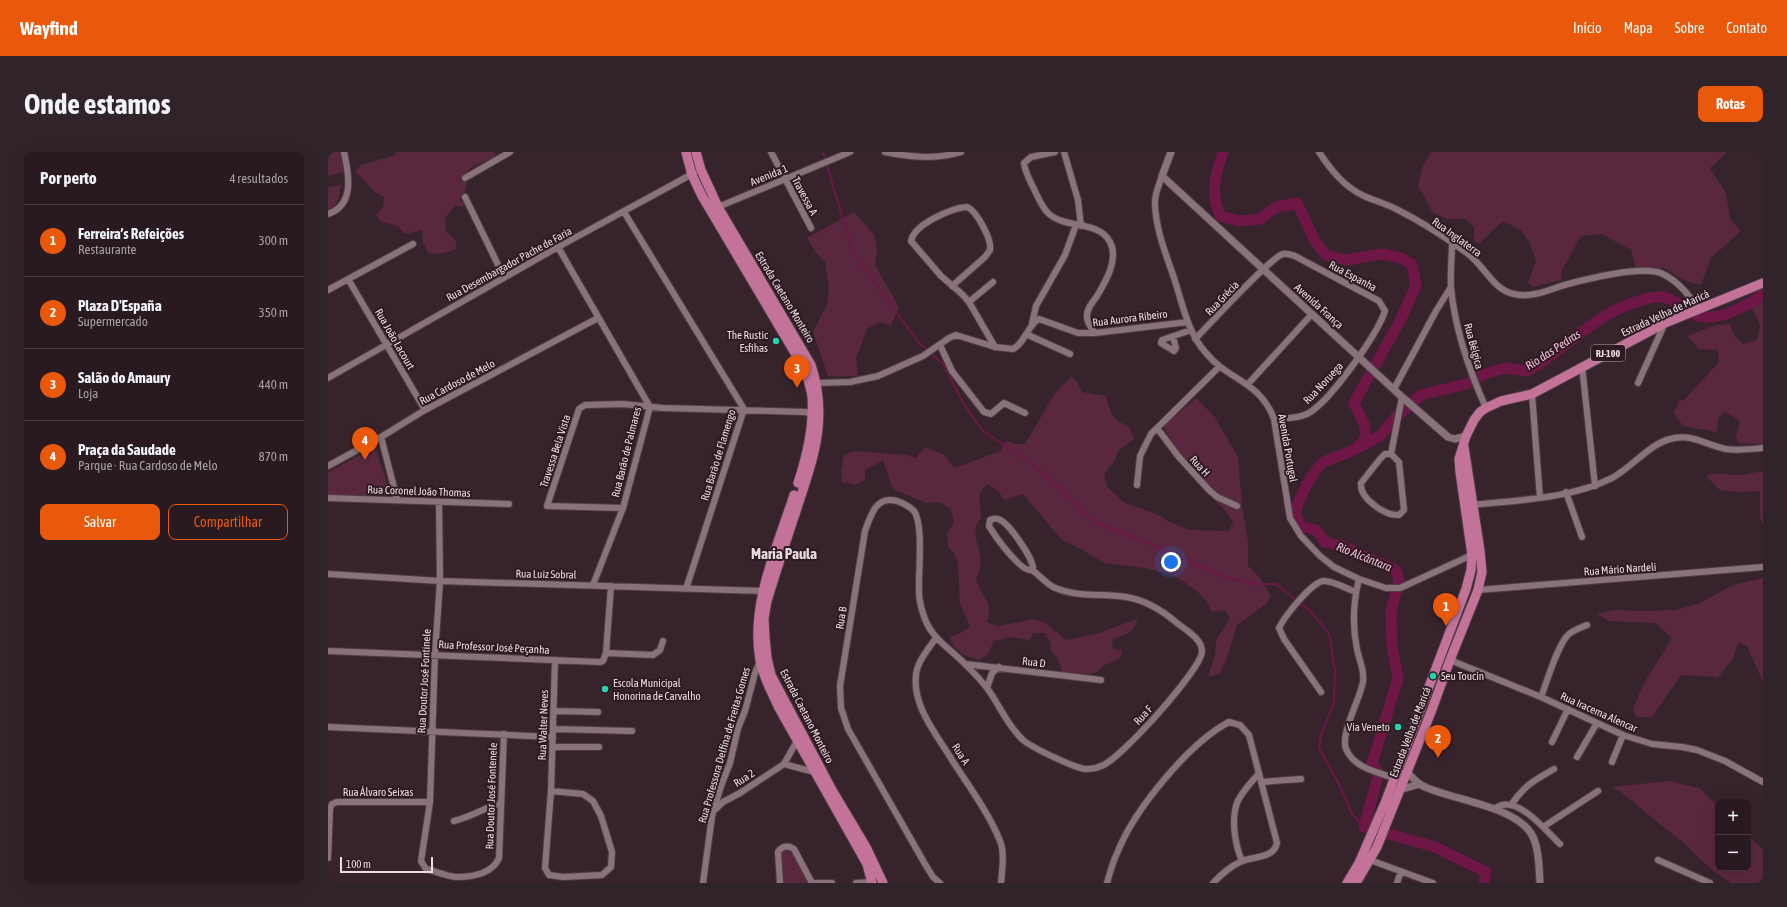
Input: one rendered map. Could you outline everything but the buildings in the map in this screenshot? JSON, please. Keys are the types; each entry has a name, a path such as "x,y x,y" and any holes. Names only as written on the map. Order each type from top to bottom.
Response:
{"main road":[{"name":"Estrada Caetano Monteiro","path":"686,152 692,174 702,196 805,370 812,396 816,417 806,456 759,607 757,635 760,661 767,682 796,741 867,864 872,883"},
{"name":"Estrada Caetano Monteiro","path":"696,152 701,170 718,207 811,365 817,383 815,452 767,601 764,618 767,658 771,675 783,699 832,790 866,847 883,883"},
{"name":"Estrada Velha de Maricá","path":"1347,883 1354,874 1389,805 1400,790 1478,590 1482,572 1476,553 1459,465 1465,440 1474,420 1480,412 1486,408 1501,402 1532,394 1665,323 1763,283"},
{"name":"Estrada Velha de Maricá","path":"1356,883 1372,857 1389,805 1394,778 1466,589 1476,553 1465,440"}],"street":[{"path":"328,214 335,212 345,202 348,188 348,170 344,152"},
{"path":"465,178 510,152"},
{"name":"Travessa A","path":"771,152 811,228"},
{"name":"Avenida 1","path":"718,207 850,152"},
{"path":"885,152 929,158 943,157 961,152"},
{"path":"1055,152 1031,157 1026,160 1025,167 1042,204 1048,213 1056,218 1103,233 1109,240 1113,250 1113,262 1106,279 1087,312 1086,319 1095,333"},
{"path":"817,383 850,382 878,376 923,356 949,338 956,335 995,347 1013,349 1018,346 1032,324 1036,306 1065,255 1078,226 1078,200 1064,152"},
{"name":"Avenida Portugal","path":"1170,152 1155,204 1156,216 1162,243 1188,322 1195,339 1206,354 1231,376 1248,384 1260,394 1270,409 1274,419 1290,518 1300,536 1320,556 1334,567 1359,579 1386,588 1400,588 1411,584 1476,553"},
{"name":"Rua Inglaterra","path":"1319,152 1341,181 1351,189 1396,209 1452,242 1470,256 1505,291 1515,295 1531,295 1585,279 1644,271 1661,273 1675,281 1688,293 1699,310"},
{"name":"Rua Desembargador Pache de Faria","path":"328,378 504,277 701,170"},
{"name":"Avenida França","path":"1162,176 1262,270 1402,397 1448,437 1465,440"},
{"path":"465,197 504,277"},
{"path":"952,286 986,257 990,250 987,236 974,212 967,207 952,210 934,219 920,228 911,238 911,241 922,255 952,286 969,302 995,347"},
{"name":"Rua Barão de Flamengo","path":"624,212 744,409 686,588"},
{"name":"Rua Bélgica","path":"1452,242 1451,288 1458,328 1468,367 1486,408"},
{"path":"328,290 413,244"},
{"name":"Rua Barão de Palmares","path":"558,247 650,407 623,508 594,585"},
{"name":"Rua Espanha","path":"1262,270 1277,256 1290,254 1379,301 1385,311 1381,324 1359,357"},
{"name":"Rua Grécia","path":"1195,339 1262,270"},
{"name":"Rua João Lacourt","path":"348,279 425,410"},
{"path":"969,302 993,282"},
{"path":"1394,389 1436,311 1451,288"},
{"path":"1248,384 1312,314"},
{"name":"Rua Cardoso de Melo","path":"328,466 381,437 425,410 598,318"},
{"name":"Rua Aurora Ribeiro","path":"1032,324 1039,319 1078,333 1095,333 1188,322"},
{"path":"1638,383 1665,323"},
{"path":"1173,337 1191,330"},
{"path":"1026,334 1070,354"},
{"path":"940,345 952,371 984,412 991,414 1004,403 1025,413"},
{"name":"Rua Noruega","path":"1274,419 1296,417 1308,414 1319,405 1359,357"},
{"path":"1582,366 1595,486"},
{"path":"1137,485 1140,456 1146,442 1157,428 1219,367"},
{"path":"1532,394 1540,498"},
{"path":"1391,454 1402,397"},
{"name":"Travessa Bela Vista","path":"623,508 547,506 579,409 585,405 623,404 650,407"},
{"path":"650,407 806,412 816,417"},
{"name":"Rua H","path":"1157,428 1178,456 1209,490 1217,497 1237,506"},
{"path":"381,437 396,499"},
{"path":"1472,504 1540,498 1595,486 1628,469 1658,445 1669,439 1683,437 1696,438 1728,449 1763,448"},
{"path":"1385,454 1391,454 1399,462 1404,510 1399,515 1393,516 1382,511 1373,504 1361,488 1361,483 1380,459 1385,454"},
{"path":"1566,492 1582,537"},
{"name":"Rua Coronel João Thomas","path":"328,498 396,499 509,504"},
{"name":"Rua B","path":"936,638 925,620 919,595 919,525 914,511 903,503 890,499 881,502 872,512 866,531 840,686 841,708 848,729 863,756 925,864 933,877 940,883"},
{"name":"Rua Doutor José Fontinele","path":"439,502 440,581 435,654 430,802 421,861 426,869 455,877 475,875 492,869 499,858"},
{"name":"Rua F","path":"936,638 965,664 987,688 1010,724 1023,740 1042,752 1085,769 1103,766 1119,755 1163,708 1187,679 1202,656 1202,648 1197,640 1175,621 1152,605 1127,597 1070,593 1052,586 1032,570 1025,569 1020,565 997,538 989,526 990,520 995,518 1001,520 1007,525 1030,560 1033,567 1032,570"},
{"name":"Rua Mário Nardeli","path":"1478,590 1763,567"},
{"name":"Rua Luiz Sobral","path":"328,574 440,581 763,591"},
{"path":"1359,579 1354,608 1354,626 1363,680 1345,737 1345,748 1350,758 1368,769 1394,778"},
{"path":"1321,692 1280,633 1279,628 1302,598 1316,584 1322,581 1329,582 1356,592"},
{"path":"611,586 606,653 654,655 660,650 663,641"},
{"path":"1541,697 1566,636 1587,625"},
{"name":"Rua A","path":"936,638 925,655 916,674 917,695 925,718 962,774 1001,842 1003,858 1001,883"},
{"name":"Rua Professor José Peçanha","path":"328,651 435,654 600,662 603,661 606,653"},
{"name":"Rua Walter Neves","path":"551,791 583,794 592,801 601,816 612,852 611,867 602,875 563,877 549,875 546,872 554,729 555,660"},
{"name":"Rua Iracema Alencar","path":"1450,660 1541,697 1623,735 1652,744 1697,750 1725,761 1763,782"},
{"name":"Rua Professora Delfina de Freitas Gomes","path":"702,883 712,816 716,809 720,786 730,763 738,728 747,702 754,673 760,661"},
{"name":"Rua D","path":"965,664 1101,680"},
{"path":"987,688 992,674 999,667"},
{"path":"1552,742 1568,709"},
{"path":"554,711 598,712"},
{"path":"1107,883 1118,851 1130,827 1182,758 1216,729 1229,722 1240,725 1249,735 1277,844 1276,849 1272,852 1242,861 1229,868 1213,883"},
{"path":"1577,757 1597,723"},
{"path":"328,727 553,737"},
{"path":"554,729 632,731"},
{"name":"Rua Doutor José Fontenele","path":"499,858 504,734"},
{"path":"1612,762 1623,735"},
{"name":"Rua 2","path":"716,809 724,802 784,764 796,741"},
{"path":"553,747 599,747"},
{"path":"784,764 814,772"},
{"path":"1511,805 1523,789 1532,781 1554,769"},
{"path":"1407,772 1420,784 1494,809 1525,826 1532,835 1539,864 1540,883"},
{"path":"1242,861 1237,848 1234,827 1237,803 1259,773"},
{"path":"1261,782 1301,779"},
{"path":"1400,790 1420,784"},
{"path":"1543,827 1598,791"},
{"name":"Rua Álvaro Seixas","path":"328,858 330,809 332,804 337,802 430,802"},
{"path":"454,821 466,819 488,807 501,803"},
{"path":"1494,809 1503,804 1511,805 1530,815 1560,844"},
{"path":"780,883 778,852 782,848 788,846 794,849 812,883 832,883"},
{"path":"1372,857 1401,871 1432,883"},
{"path":"1658,860 1710,883"},
{"path":"1397,883 1401,871"},
{"path":"856,883 872,883"}],"shaded area":[{"path":"328,152 342,152 345,171 328,176"},
{"path":"395,152 495,152 495,157 473,166 459,179 467,183 464,194 460,200 466,206 455,206 445,218 446,232 455,239 457,249 439,254 428,253 423,242 422,230 405,234 398,226 381,222 376,215 383,207 384,197 375,192 355,171 361,165 396,155"},
{"path":"1431,152 1727,152 1710,168 1726,193 1730,219 1741,231 1711,258 1701,285 1688,282 1664,268 1635,267 1631,250 1602,234 1581,236 1562,270 1561,280 1533,287 1528,282 1536,262 1530,243 1521,230 1503,221 1479,244 1474,241 1474,227 1465,219 1447,219 1433,213 1418,186 1422,167"},
{"path":"341,185 336,204 328,212 328,187"},
{"path":"854,212 875,236 877,250 875,265 899,307 891,325 879,322 867,329 856,358 858,376 828,376 813,332 827,305 829,288 825,262 814,250 807,238"},
{"path":"1763,300 1763,444 1739,443 1736,436 1740,421 1725,412 1718,418 1717,432 1683,426 1674,413 1679,401 1684,400 1719,362 1717,350 1699,349 1687,336 1716,325 1730,324 1735,337 1743,344 1757,340 1760,325 1751,306"},
{"path":"1072,377 1078,383 1082,392 1106,396 1109,407 1115,418 1129,427 1134,439 1118,451 1115,460 1104,474 1107,487 1125,503 1159,515 1171,523 1190,530 1229,531 1233,522 1225,510 1216,502 1196,471 1177,450 1163,426 1196,398 1215,417 1238,457 1242,506 1248,541 1248,566 1260,578 1271,596 1266,604 1237,625 1227,658 1219,674 1208,677 1215,655 1216,640 1230,618 1225,610 1212,612 1206,601 1197,591 1175,576 1144,568 1104,563 1081,549 1062,540 1023,494 1004,500 999,492 988,484 980,495 981,517 976,527 976,540 981,565 976,578 978,585 988,602 989,614 987,622 997,626 1035,619 1045,623 1066,640 1096,634 1137,619 1131,630 1112,640 1113,649 1122,650 1121,657 1105,665 1095,673 1081,676 1064,675 1054,653 1051,651 1050,642 1045,633 1033,633 1030,640 1010,637 994,641 988,654 980,660 961,653 951,642 949,637 959,634 970,627 960,604 958,564 955,554 948,547 947,534 954,522 951,509 939,502 926,503 893,489 883,460 865,470 865,480 855,485 842,482 841,471 844,455 853,451 906,455 916,458 925,447 943,454 955,468 1000,451 1006,441 1015,444 1025,444 1052,398 1060,387"},
{"path":"375,447 391,495 328,495 328,472"},
{"path":"1763,471 1763,525 1760,518 1760,491 1739,492 1720,490 1706,476 1716,473 1741,475"},
{"path":"1763,578 1763,682 1747,646 1739,642 1732,660 1718,677 1681,675 1652,717 1636,717 1633,709 1643,685 1672,638 1655,623 1609,621 1597,614 1614,610 1675,610 1698,604 1733,585"},
{"path":"1669,781 1699,788 1715,803 1715,871 1751,871 1751,838 1763,850 1763,883 1731,883 1713,871 1682,841 1621,792 1612,787"},
{"path":"788,849 791,851 809,883 783,883 781,856 784,850"}],"waterway":[{"path":"823,152 853,253 918,342 944,365 962,401 982,430 1034,465 1094,522 1148,543 1224,577 1255,584 1276,584 1309,610 1329,633 1335,671 1334,702 1321,735 1319,748 1338,782 1352,814 1364,827"},
{"name":"Rio Alcântara","path":"1223,152 1216,176 1214,191 1220,216 1239,221 1260,219 1276,207 1297,203 1315,241 1326,255 1346,260 1382,254 1401,258 1412,265 1416,285 1401,319 1354,403 1364,424 1366,437 1357,448 1348,453 1332,458 1322,464 1307,485 1299,501 1296,515 1300,526 1316,530 1325,542 1342,546 1396,570 1399,581 1391,611 1392,646 1398,678 1372,764 1379,773 1364,827 1435,847 1486,872 1484,883"},
{"name":"Rio das Pedras","path":"1697,316 1710,317 1729,313 1763,295"},
{"name":"Rio das Pedras","path":"1360,447 1381,435 1396,417 1421,395 1466,384 1487,373 1506,368 1527,371 1610,313 1625,306 1650,298 1663,297 1688,310"}],"place":[{"name":"The Rustic Esfihas","path":"776,341"},
{"name":"Salão do Amaury","path":"797,388"},
{"name":"Praça da Saudade","path":"365,460"},
{"name":"Ferreira’s Refeições","path":"1446,626"},
{"name":"Seu Toucin","path":"1433,676"},
{"name":"Escola Municipal Honorina de Carvalho","path":"605,689"},
{"name":"Via Veneto","path":"1398,727"},
{"name":"Plaza D'España","path":"1438,758"}],"district":[{"name":"Maria Paula","path":"784,554"}]}
